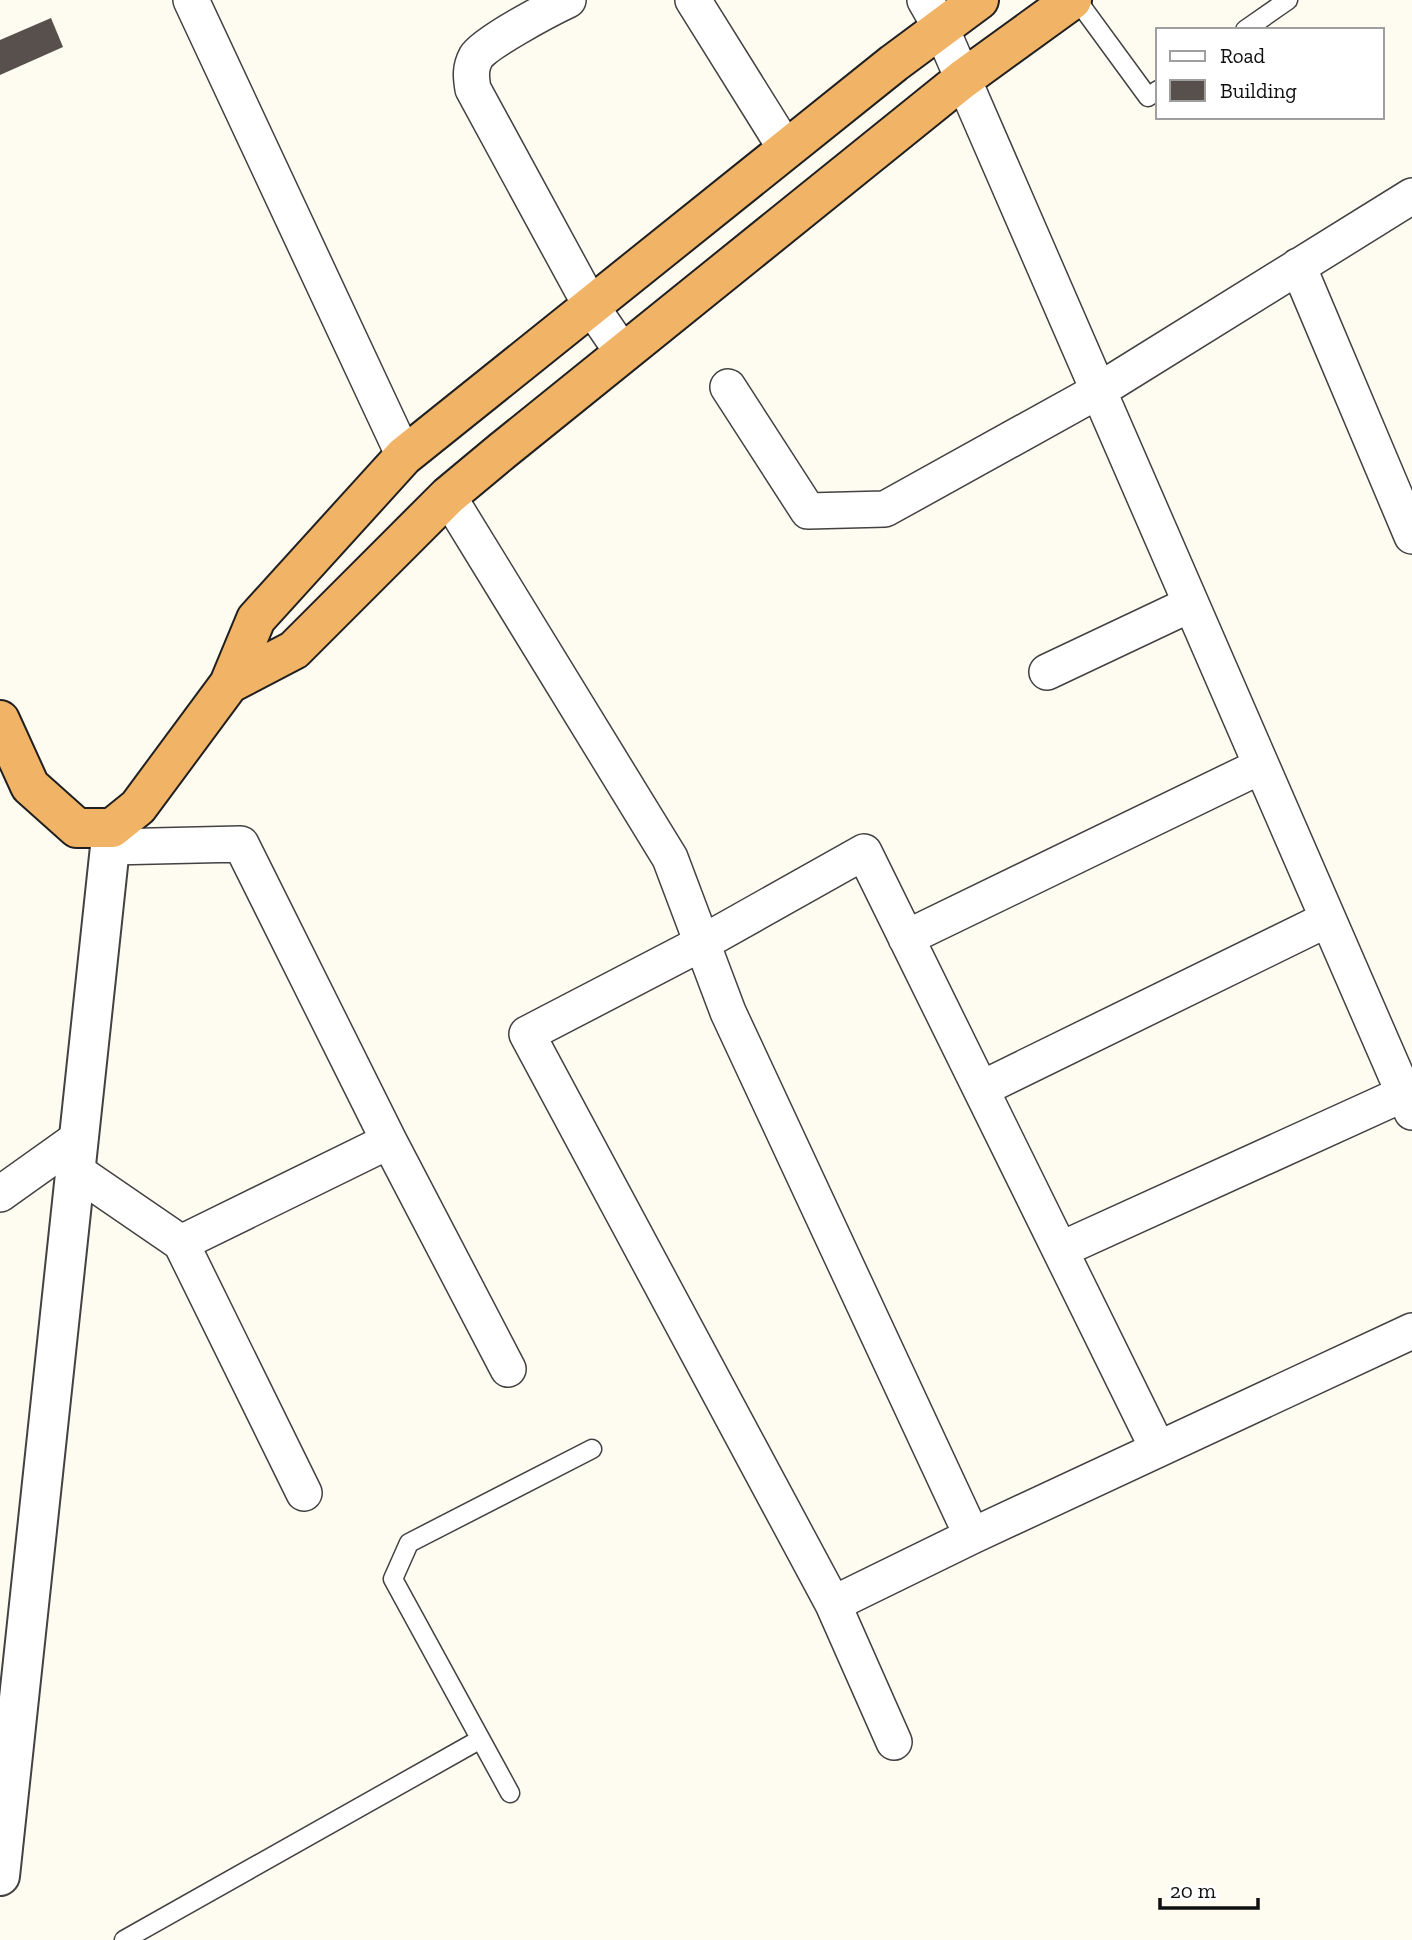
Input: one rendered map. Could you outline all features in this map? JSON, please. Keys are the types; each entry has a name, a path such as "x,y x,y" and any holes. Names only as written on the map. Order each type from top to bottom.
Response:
{"highway":[{"path":"0,720 30,786 77,828 111,837 138,807 229,684 256,619 404,456 894,63 933,14 979,0"},
{"path":"229,684 294,650 448,496 963,79 1074,0"},
{"path":"466,406 502,451"}],"street":[{"path":"191,0 404,456"},
{"path":"568,0 486,48 477,55 470,71 473,89 591,306 623,353"},
{"path":"693,0 786,149"},
{"path":"933,14 1409,1099 1060,1250"},
{"path":"728,387 808,511 885,509 1098,391 1412,197"},
{"path":"1298,266 1412,536"},
{"path":"448,496 670,858 728,1012 972,1536"},
{"path":"1047,672 1191,604"},
{"path":"906,939 1261,766"},
{"path":"0,1876 111,837 241,844 389,1141 508,1369"},
{"path":"894,1742 833,1604 527,1034 702,943 864,852 1158,1449"},
{"path":"981,1089 1328,919"},
{"path":"181,1244 389,1141"},
{"path":"0,1194 78,1154"},
{"path":"78,1154 181,1244 304,1493"},
{"path":"833,1604 972,1536 1412,1331"}],"lane":[{"path":"1074,0 1148,97 1156,91"},
{"path":"1248,28 1288,0"},
{"path":"510,1793 393,1579 409,1543 592,1449"},
{"path":"124,1940 479,1740"}],"building":[{"path":"51,18 63,47 0,75 0,40"}]}
